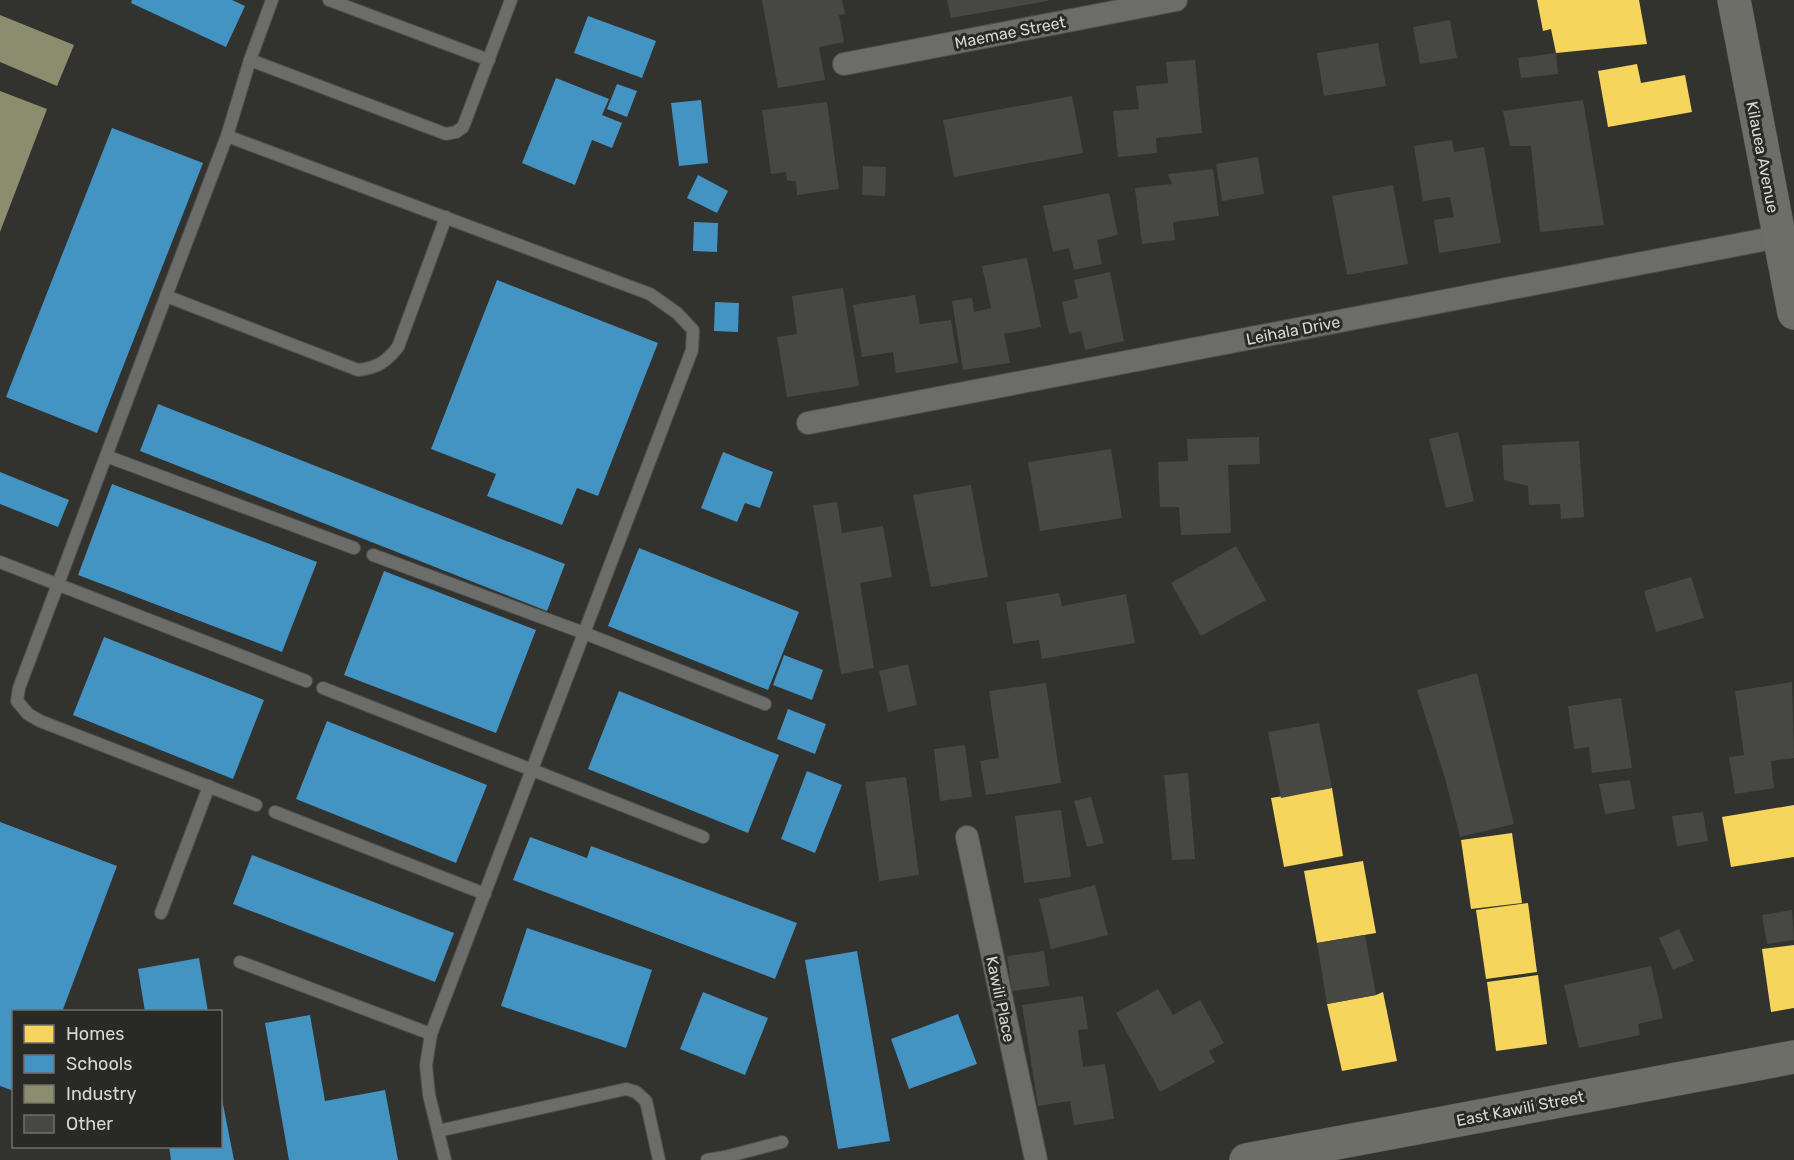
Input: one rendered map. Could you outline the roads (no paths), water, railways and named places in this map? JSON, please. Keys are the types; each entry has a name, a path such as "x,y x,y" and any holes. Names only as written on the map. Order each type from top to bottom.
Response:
{"street":[{"name":"Maemae Street","path":"844,64 1176,0"},
{"name":"Kilauea Avenue","path":"1734,0 1778,237 1794,309"},
{"name":"Leihala Drive","path":"808,423 1778,237"},
{"name":"Kawili Place","path":"967,837 1036,1160"},
{"name":"East Kawili Street","path":"1246,1160 1794,1057"}],"lane":[{"path":"256,805 40,721 28,714 17,701 19,688 57,583 227,136 250,60 272,0"},
{"path":"329,0 489,60"},
{"path":"250,60 446,134 456,132 463,127 512,0"},
{"path":"227,136 650,294 677,313 693,330 692,350 431,1034 426,1065 429,1095 445,1160"},
{"path":"166,296 358,370 373,368 386,361 398,347 446,217"},
{"path":"106,456 354,548"},
{"path":"373,555 584,633 765,704"},
{"path":"0,562 306,681"},
{"path":"323,688 703,837"},
{"path":"161,914 209,786"},
{"path":"275,812 485,894"},
{"path":"240,962 431,1034"},
{"path":"438,1131 626,1089 636,1092 646,1101 658,1160"},
{"path":"707,1160 725,1158 782,1142"}]}
